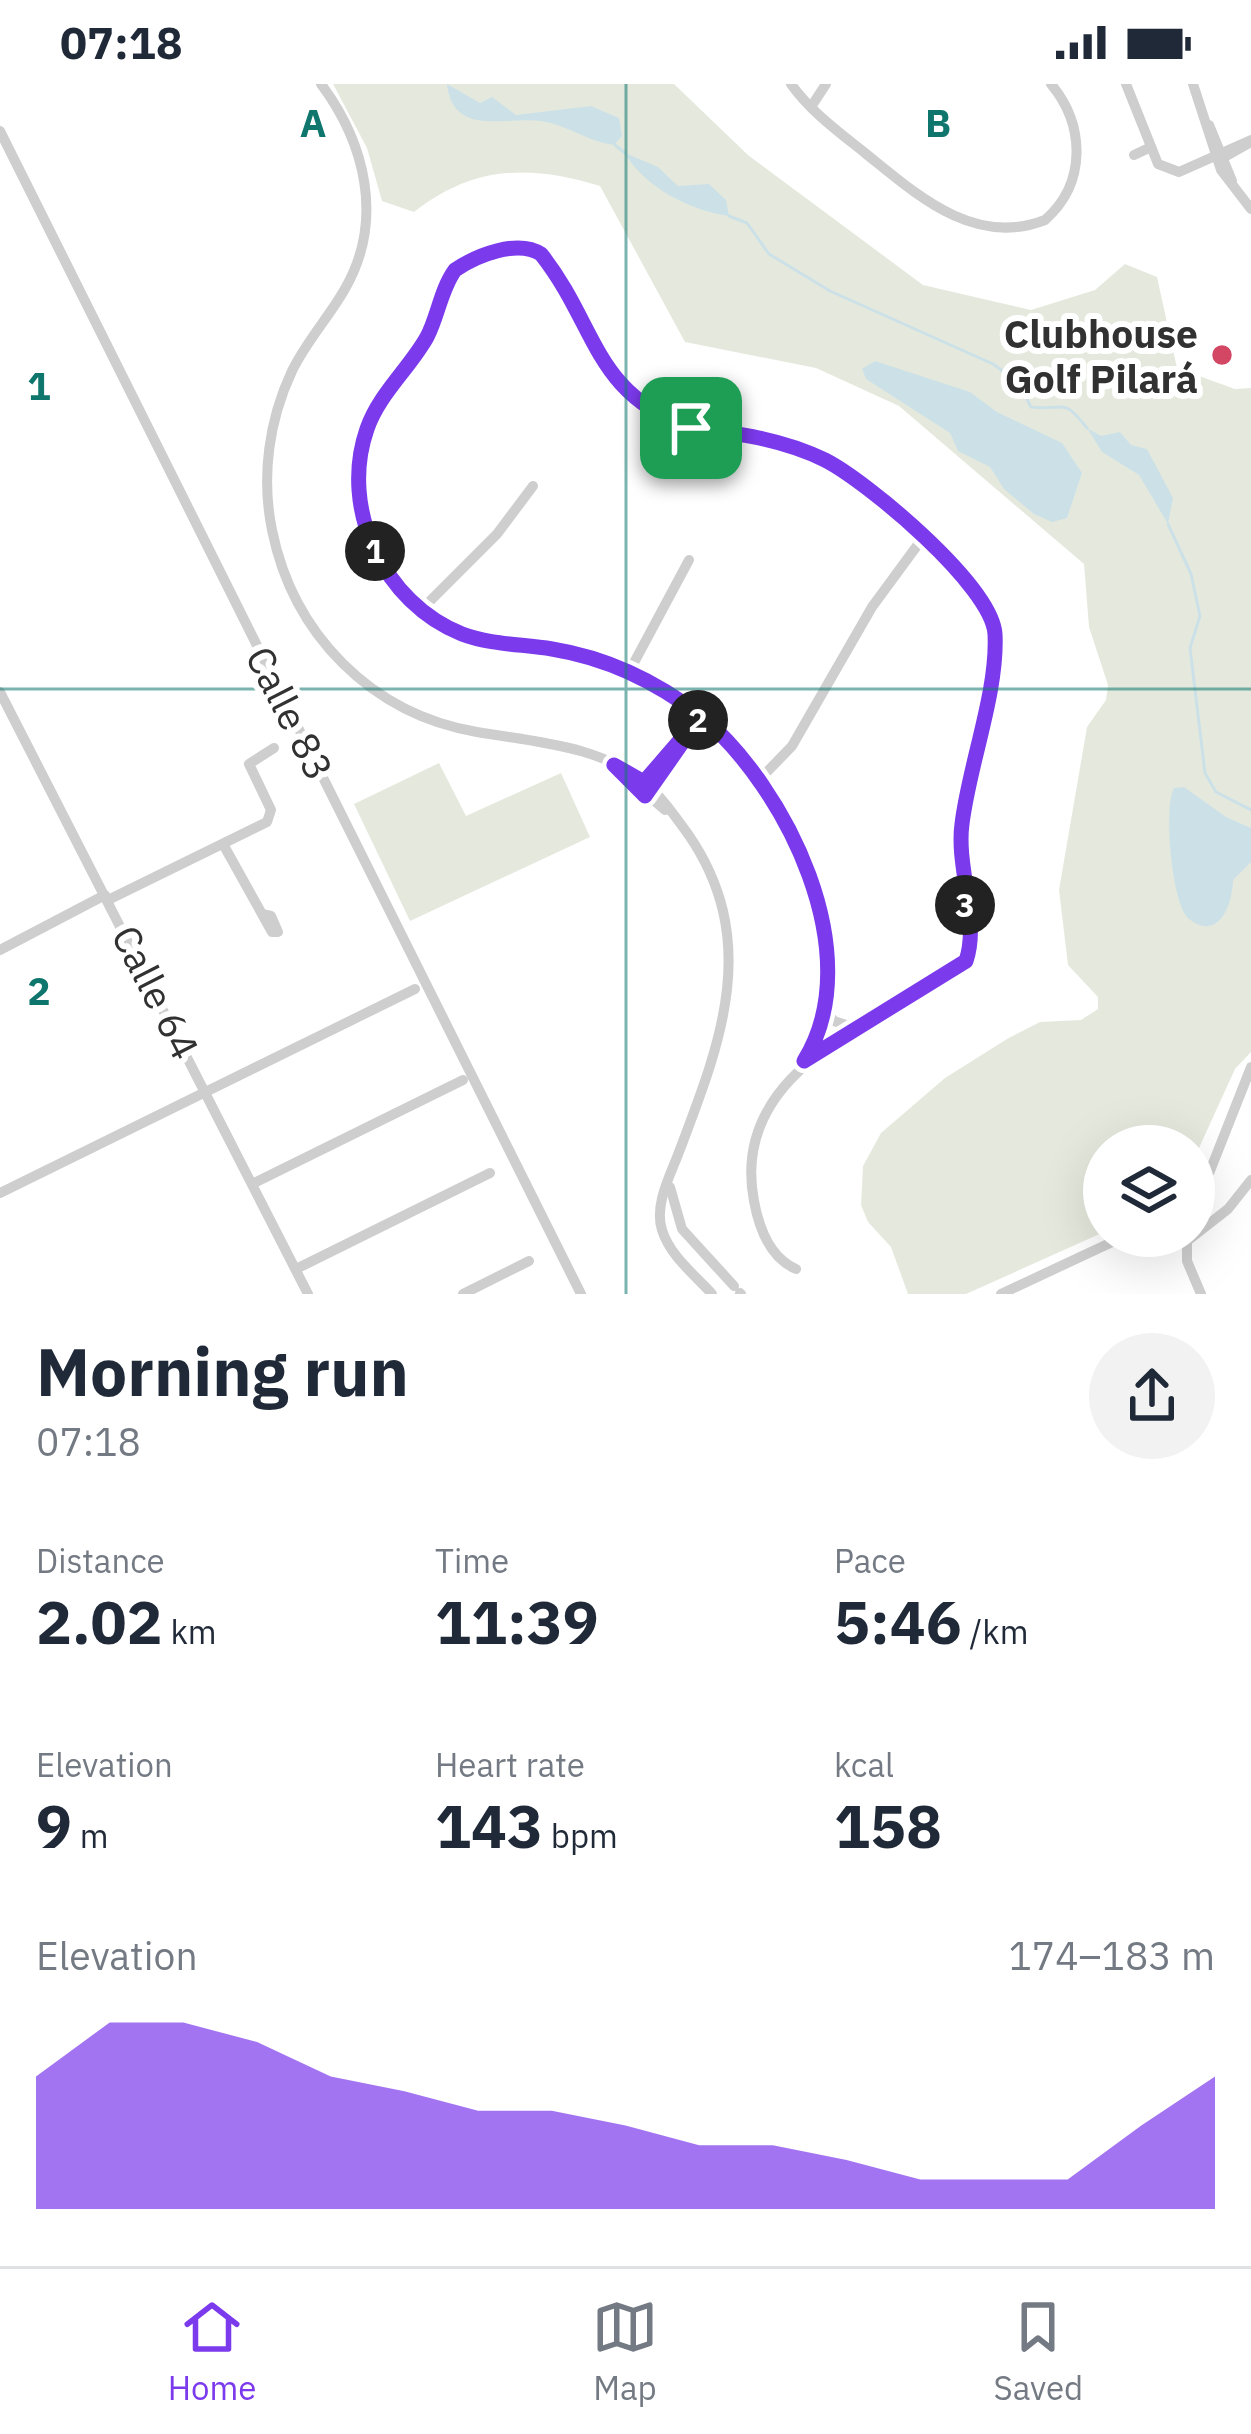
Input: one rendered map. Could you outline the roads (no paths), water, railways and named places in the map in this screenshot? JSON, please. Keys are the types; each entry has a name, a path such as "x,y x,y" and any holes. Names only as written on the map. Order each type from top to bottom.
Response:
{"street":[{"path":"321,84 361,160 366,217 350,281 292,371 273,430 268,507 289,586 317,635 382,697 445,725 554,744 614,765 671,812 711,875 727,931 729,985 716,1055 661,1202 662,1231 712,1294"},
{"path":"791,84 922,201 982,225 1027,227 1054,212 1077,166 1070,112 1054,85"},
{"path":"811,106 826,84"},
{"path":"1193,84 1217,157 1251,209"},
{"path":"1131,96 1150,128 1158,164 1179,172 1251,141"},
{"name":"Calle 83","path":"0,131 581,1294"},
{"path":"1134,155 1157,153"},
{"path":"796,1270 784,1264 766,1240 752,1175 768,1109 804,1061 823,1009 824,946 814,889 796,837 762,777 701,716 629,672 554,649 462,634 422,609 388,575 367,529 359,489 367,430 427,337 455,270 519,247 532,248 548,263 610,376 644,407 691,428 750,435 826,460 922,539 986,603 995,637 962,824 969,952 960,967 804,1061"},
{"path":"422,609 497,534 533,486"},
{"path":"762,777 792,746 872,607 922,539"},
{"path":"629,672 689,560"},
{"name":"Calle 64","path":"2,700 308,1294"},
{"path":"645,789 701,716"},
{"path":"0,950 269,819 271,809 250,764 274,748"},
{"path":"223,844 262,914"},
{"path":"0,1193 415,988"},
{"path":"823,1009 834,1021 855,1028"},
{"path":"1215,1158 1251,1067"},
{"path":"254,1183 463,1080"},
{"path":"296,1269 490,1173"},
{"path":"670,1178 674,1213 701,1252 738,1291"},
{"path":"1201,1294 1186,1261 1187,1241 1228,1209 1251,1180"},
{"path":"687,1267 701,1252"},
{"path":"1000,1294 1083,1255"},
{"path":"463,1294 529,1261"}],"waterway":[{"path":"615,145 625,153"},
{"path":"729,216 747,223 769,254 830,291 993,364 1018,382 1031,407 1068,408 1087,428"},
{"path":"1168,524 1191,574 1200,616 1190,648 1205,773 1216,792 1251,810"}],"place":[{"name":"Clubhouse Golf Pilará","path":"1222,355"}]}
